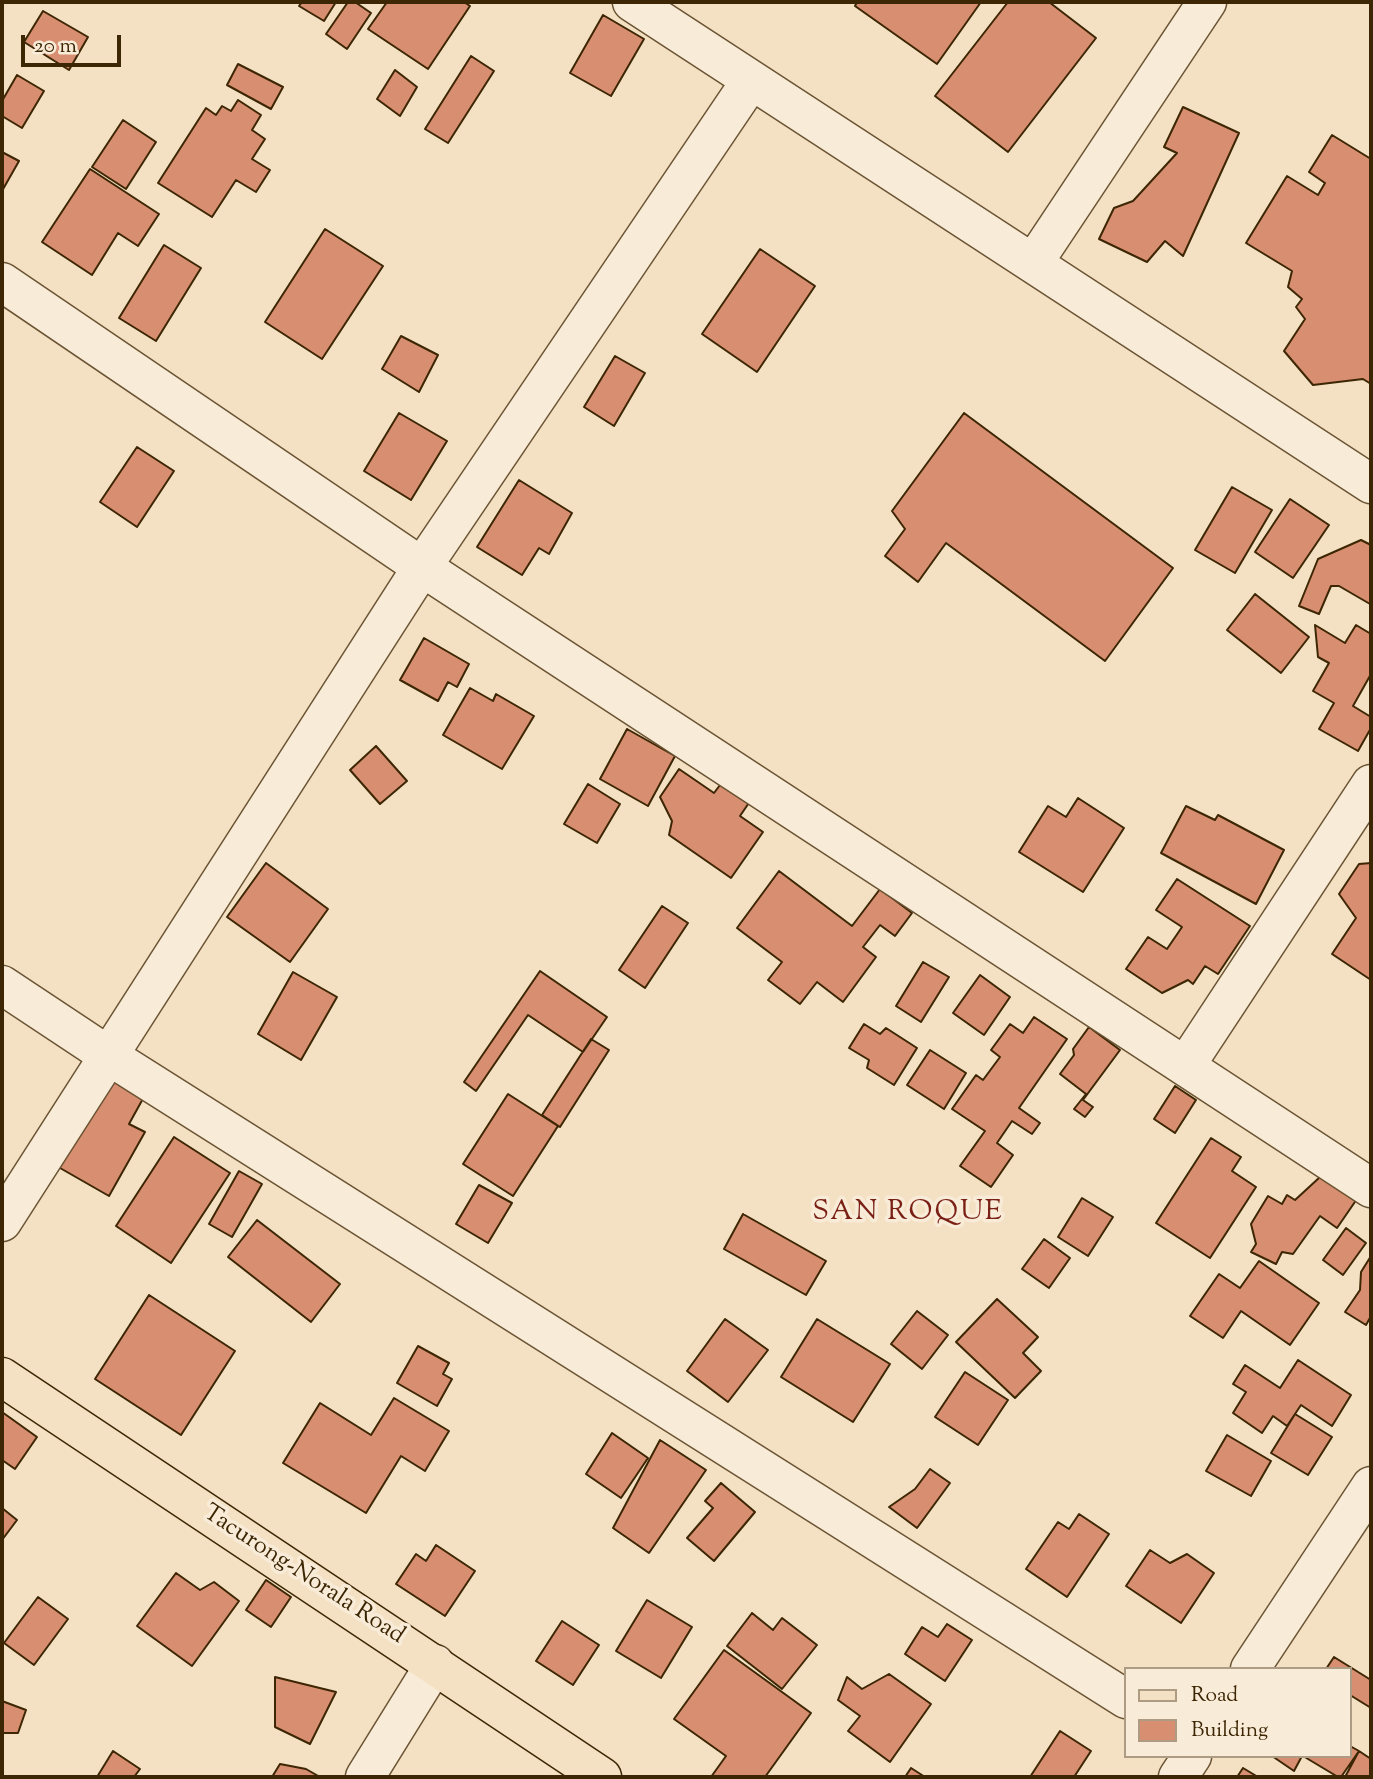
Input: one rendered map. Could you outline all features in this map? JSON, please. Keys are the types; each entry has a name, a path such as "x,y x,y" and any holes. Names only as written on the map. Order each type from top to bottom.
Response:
{"main road":[{"name":"Tacurong-Norala Road","path":"2,1377 602,1777"}],"street":[{"path":"632,2 750,82 1034,262 1371,484"},
{"path":"1034,262 1207,2"},
{"path":"2,1222 422,567 750,82"},
{"path":"2,282 422,567 1371,1188"},
{"path":"1186,1065 1371,784"},
{"path":"2,985 109,1056 1124,1698"},
{"path":"1251,1667 1371,1486"},
{"path":"365,1777 435,1664"},
{"path":"1178,1777 1191,1758"}],"building":[{"path":"302,2 336,2 324,21 299,6"},
{"path":"348,2 355,2 371,13 347,49 326,34"},
{"path":"387,2 464,2 470,6 428,69 368,29"},
{"path":"857,2 981,2 937,64 855,6"},
{"path":"1008,2 1049,2 1096,38 1008,152 935,96"},
{"path":"43,11 88,37 69,70 24,42"},
{"path":"603,15 644,39 611,96 570,73"},
{"path":"471,56 494,71 448,143 425,129"},
{"path":"238,64 283,87 271,109 227,85"},
{"path":"395,70 417,87 400,116 377,99"},
{"path":"17,75 44,91 22,128 2,116 2,101"},
{"path":"238,100 261,115 252,130 265,139 252,159 270,170 256,192 236,180 212,217 158,183 206,108 216,115 222,106 231,111"},
{"path":"1183,107 1239,133 1183,256 1165,241 1147,262 1099,239 1114,208 1133,201 1177,153 1164,147"},
{"path":"123,120 156,142 126,189 92,167"},
{"path":"1332,135 1371,159 1371,384 1363,379 1313,385 1284,351 1305,319 1296,307 1302,299 1288,287 1292,271 1246,243 1287,176 1318,195 1325,183 1309,172"},
{"path":"2,152 19,161 2,191"},
{"path":"90,169 159,214 138,246 118,233 92,275 42,242"},
{"path":"325,229 383,266 322,359 265,322"},
{"path":"164,245 201,268 156,341 119,318"},
{"path":"760,249 815,286 757,372 702,334"},
{"path":"401,336 438,355 419,392 382,369"},
{"path":"615,356 645,373 614,426 584,407"},
{"path":"399,413 447,441 411,500 364,471"},
{"path":"964,413 1173,568 1105,661 946,543 918,582 885,556 905,529 892,511"},
{"path":"137,447 174,471 137,527 100,502"},
{"path":"519,480 572,513 549,554 539,548 522,575 477,547"},
{"path":"1232,487 1272,510 1235,573 1195,550"},
{"path":"1290,499 1329,525 1293,578 1255,552"},
{"path":"1361,540 1371,545 1370,604 1339,586 1331,586 1319,614 1299,606 1318,559"},
{"path":"1255,594 1309,637 1281,673 1227,630"},
{"path":"1315,625 1345,643 1356,625 1371,634 1371,674 1353,706 1371,717 1371,728 1358,751 1319,729 1334,703 1313,691 1329,663 1318,657"},
{"path":"424,638 469,664 457,687 448,682 438,701 400,680"},
{"path":"470,688 493,701 496,694 534,716 502,769 443,735"},
{"path":"627,729 675,756 648,806 600,779"},
{"path":"376,746 407,781 380,804 350,770"},
{"path":"679,769 714,793 729,773 757,791 740,816 763,832 731,878 669,835 672,821 660,797"},
{"path":"588,784 620,804 597,843 564,824"},
{"path":"1078,798 1124,828 1083,892 1019,852 1048,806 1066,817"},
{"path":"1186,806 1215,820 1218,815 1284,850 1256,904 1161,853"},
{"path":"266,863 328,909 290,962 227,917"},
{"path":"1371,863 1371,980 1332,954 1356,918 1339,894 1359,864"},
{"path":"779,871 852,926 880,889 912,913 895,936 880,925 863,947 876,957 843,1002 817,982 800,1004 768,980 782,962 737,928"},
{"path":"1177,879 1250,926 1218,974 1205,966 1193,984 1188,980 1162,993 1126,969 1148,937 1167,949 1182,927 1156,910"},
{"path":"662,906 688,923 645,988 619,970"},
{"path":"923,962 949,977 921,1022 896,1006"},
{"path":"540,971 607,1017 583,1052 528,1015 476,1091 464,1082"},
{"path":"293,972 337,997 301,1060 258,1034"},
{"path":"980,975 1010,997 984,1035 953,1013"},
{"path":"1034,1017 1067,1039 1019,1108 1040,1123 1032,1134 1012,1121 997,1143 1013,1155 991,1187 960,1166 985,1131 952,1109 976,1075 983,1080 1000,1057 991,1050 1010,1024 1023,1033"},
{"path":"864,1024 880,1034 886,1028 917,1048 894,1085 867,1068 869,1060 849,1048"},
{"path":"1089,1027 1120,1050 1083,1100 1093,1107 1085,1117 1074,1109 1086,1094 1060,1074"},
{"path":"591,1039 609,1050 560,1127 542,1115"},
{"path":"930,1050 966,1073 944,1109 907,1085"},
{"path":"106,1073 145,1095 129,1124 145,1132 109,1196 53,1164"},
{"path":"1175,1086 1196,1100 1175,1133 1154,1119"},
{"path":"508,1094 558,1126 513,1196 463,1164"},
{"path":"174,1137 230,1173 171,1263 116,1226"},
{"path":"1211,1138 1241,1157 1232,1171 1256,1187 1210,1258 1156,1223"},
{"path":"239,1171 262,1184 232,1237 209,1224"},
{"path":"1320,1177 1359,1196 1337,1228 1320,1216 1293,1254 1282,1252 1276,1264 1251,1252 1256,1244 1251,1224 1268,1196 1282,1204 1287,1195 1295,1200"},
{"path":"479,1185 512,1203 488,1243 456,1224"},
{"path":"1082,1198 1113,1217 1088,1256 1058,1237"},
{"path":"743,1214 826,1261 806,1295 724,1249"},
{"path":"257,1220 340,1284 311,1322 228,1257"},
{"path":"1346,1228 1366,1243 1343,1275 1323,1260"},
{"path":"1044,1239 1070,1258 1049,1288 1022,1269"},
{"path":"1371,1256 1371,1316 1366,1325 1345,1312 1360,1290 1361,1272"},
{"path":"1259,1261 1319,1303 1290,1345 1241,1311 1223,1338 1190,1316 1219,1274 1240,1288"},
{"path":"149,1295 235,1351 181,1435 95,1379"},
{"path":"997,1299 1038,1337 1023,1353 1041,1371 1015,1398 956,1342"},
{"path":"917,1311 948,1335 922,1369 891,1344"},
{"path":"725,1319 768,1350 728,1402 687,1371"},
{"path":"817,1319 890,1364 853,1422 781,1377"},
{"path":"418,1346 449,1363 443,1374 452,1379 437,1406 397,1383"},
{"path":"1298,1360 1351,1395 1332,1426 1301,1405 1287,1426 1273,1416 1262,1433 1233,1413 1246,1392 1233,1384 1245,1365 1280,1388"},
{"path":"965,1372 1008,1400 978,1445 935,1417"},
{"path":"394,1398 449,1431 425,1471 401,1456 366,1513 283,1463 320,1403 371,1435"},
{"path":"2,1412 37,1437 15,1469 2,1460"},
{"path":"1295,1414 1332,1437 1308,1475 1271,1453"},
{"path":"612,1433 648,1458 621,1498 586,1474"},
{"path":"1227,1435 1271,1461 1251,1496 1206,1471"},
{"path":"660,1440 706,1470 649,1553 613,1528"},
{"path":"930,1469 950,1483 917,1528 889,1507 915,1489"},
{"path":"721,1483 755,1512 714,1561 687,1538 713,1508 705,1501"},
{"path":"2,1508 17,1520 2,1540"},
{"path":"1079,1514 1109,1534 1067,1597 1026,1569 1058,1522 1069,1529"},
{"path":"436,1545 475,1571 445,1616 396,1584 416,1554 426,1561"},
{"path":"1150,1550 1170,1563 1187,1554 1214,1573 1181,1623 1126,1586"},
{"path":"176,1573 200,1590 214,1582 239,1601 192,1666 137,1626"},
{"path":"266,1580 291,1597 271,1627 246,1610"},
{"path":"38,1597 68,1619 34,1665 4,1643"},
{"path":"647,1600 692,1627 661,1678 616,1651"},
{"path":"752,1613 773,1630 782,1618 817,1645 782,1689 727,1646"},
{"path":"562,1621 599,1645 573,1685 536,1661"},
{"path":"947,1624 972,1640 945,1681 905,1654 922,1627 938,1637"},
{"path":"724,1650 811,1713 765,1777 711,1777 726,1756 674,1719"},
{"path":"1334,1657 1350,1667 1327,1667"},
{"path":"1352,1668 1371,1680 1371,1708 1352,1696"},
{"path":"889,1674 931,1704 890,1762 848,1731 860,1716 838,1700 847,1677 862,1689"},
{"path":"275,1677 336,1692 310,1744 275,1727"},
{"path":"2,1701 26,1710 18,1733 2,1733"},
{"path":"1060,1731 1091,1751 1074,1777 1030,1777"},
{"path":"1352,1747 1359,1751 1345,1777 1338,1777 1306,1758 1352,1758"},
{"path":"113,1751 140,1769 134,1777 97,1777"},
{"path":"1359,1751 1371,1759 1371,1777 1341,1777"},
{"path":"1275,1758 1301,1758 1294,1771"},
{"path":"280,1764 306,1769 320,1777 272,1777"},
{"path":"911,1768 925,1777 905,1777"},
{"path":"1243,1768 1258,1777 1237,1777"}],"district":[{"name":"SAN ROQUE","path":"908,1214"}]}
